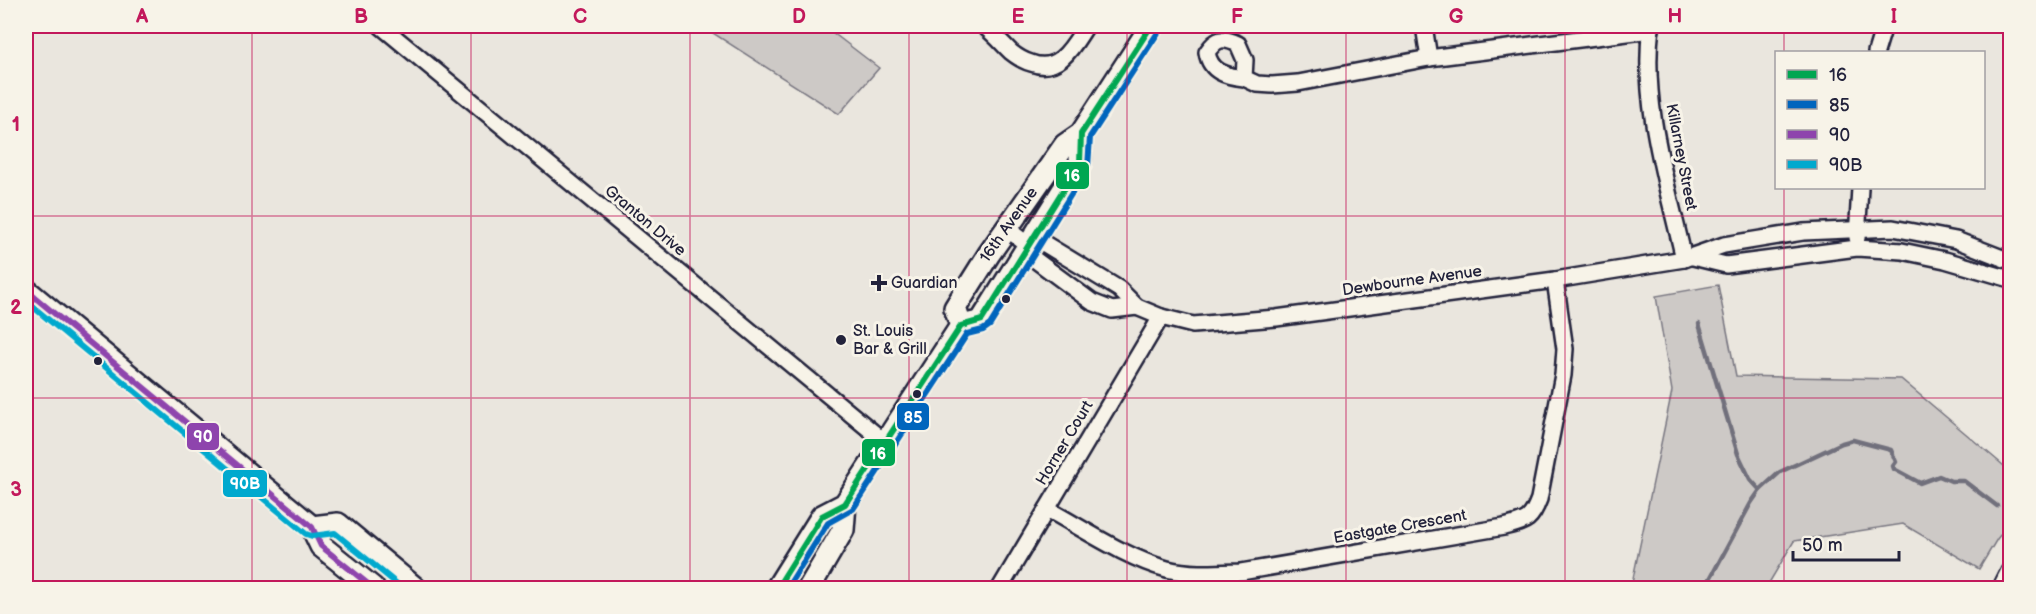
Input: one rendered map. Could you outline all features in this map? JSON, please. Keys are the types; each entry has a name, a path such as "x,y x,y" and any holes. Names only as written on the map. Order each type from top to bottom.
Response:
{"main road":[{"name":"16th Avenue","path":"961,326 956,308 1006,228 1065,145 1081,134 1151,26"},
{"name":"16th Avenue","path":"777,588 822,516 845,504 961,326 981,321 1080,163 1081,134"},
{"path":"26,290 312,527 321,546 373,588"},
{"name":"16th Avenue","path":"809,588 843,530 845,504"},
{"path":"312,527 338,524 415,588"}],"street":[{"name":"Granton Drive","path":"381,26 886,443"},
{"path":"984,26 1000,38 1012,53 1039,66 1055,65 1063,58 1086,26"},
{"path":"1424,26 1429,58"},
{"path":"1876,51 1884,26"},
{"path":"1244,78 1257,84 1298,83 1429,58 1651,28"},
{"name":"Killarney Street","path":"1651,28 1650,77 1653,118 1689,258"},
{"path":"1857,248 1856,230 1860,189"},
{"name":"Dewbourne Avenue","path":"1006,228 1028,245 1030,256 1092,302 1112,310 1137,307"},
{"name":"Dewbourne Avenue","path":"1028,245 1040,242 1119,289 1137,307 1161,317 1193,325 1240,322 1555,280 1689,258 1724,245 1791,234 1893,228 1956,240 2010,261"},
{"name":"Dewbourne Avenue","path":"1689,258 1726,265 1857,248 1902,251 2009,275"},
{"name":"Eastgate Crescent","path":"1047,508 1139,558 1167,569 1201,574 1241,572 1520,523 1533,515 1539,499 1563,375 1564,349 1555,280"},
{"name":"Horner Court","path":"1000,588 1161,317"},
{"path":"2002,588 2010,572"}],"shaded area":[{"path":"702,26 824,26 879,68 839,114"},
{"path":"1718,285 1736,376 1901,379 2010,471 2010,523 1997,539 1979,569 1903,524 1794,541 1766,588 1631,588 1672,391 1656,296"}],"waterway":[{"path":"1699,324 1738,454 1750,479 1760,490"},
{"path":"1705,588 1760,490 1780,472 1842,443 1853,440 1891,450 1896,462 1894,469 1920,483 1939,476 1951,481 1964,481 1997,506"}],"transit line":[{"name":"16","path":"777,588 822,516 845,504 961,326 982,320 1080,163 1081,134 1151,26"},
{"name":"85","path":"787,588 828,523 853,509 967,334 983,330 990,325 1088,167 1090,137 1159,31"},
{"name":"90","path":"26,290 312,527 321,546 373,588"},
{"name":"90B","path":"26,301 306,534 312,536 335,533 402,588"}],"place":[{"name":"Guardian","path":"879,283"},
{"name":"St. Louis Bar & Grill","path":"841,340"}]}
